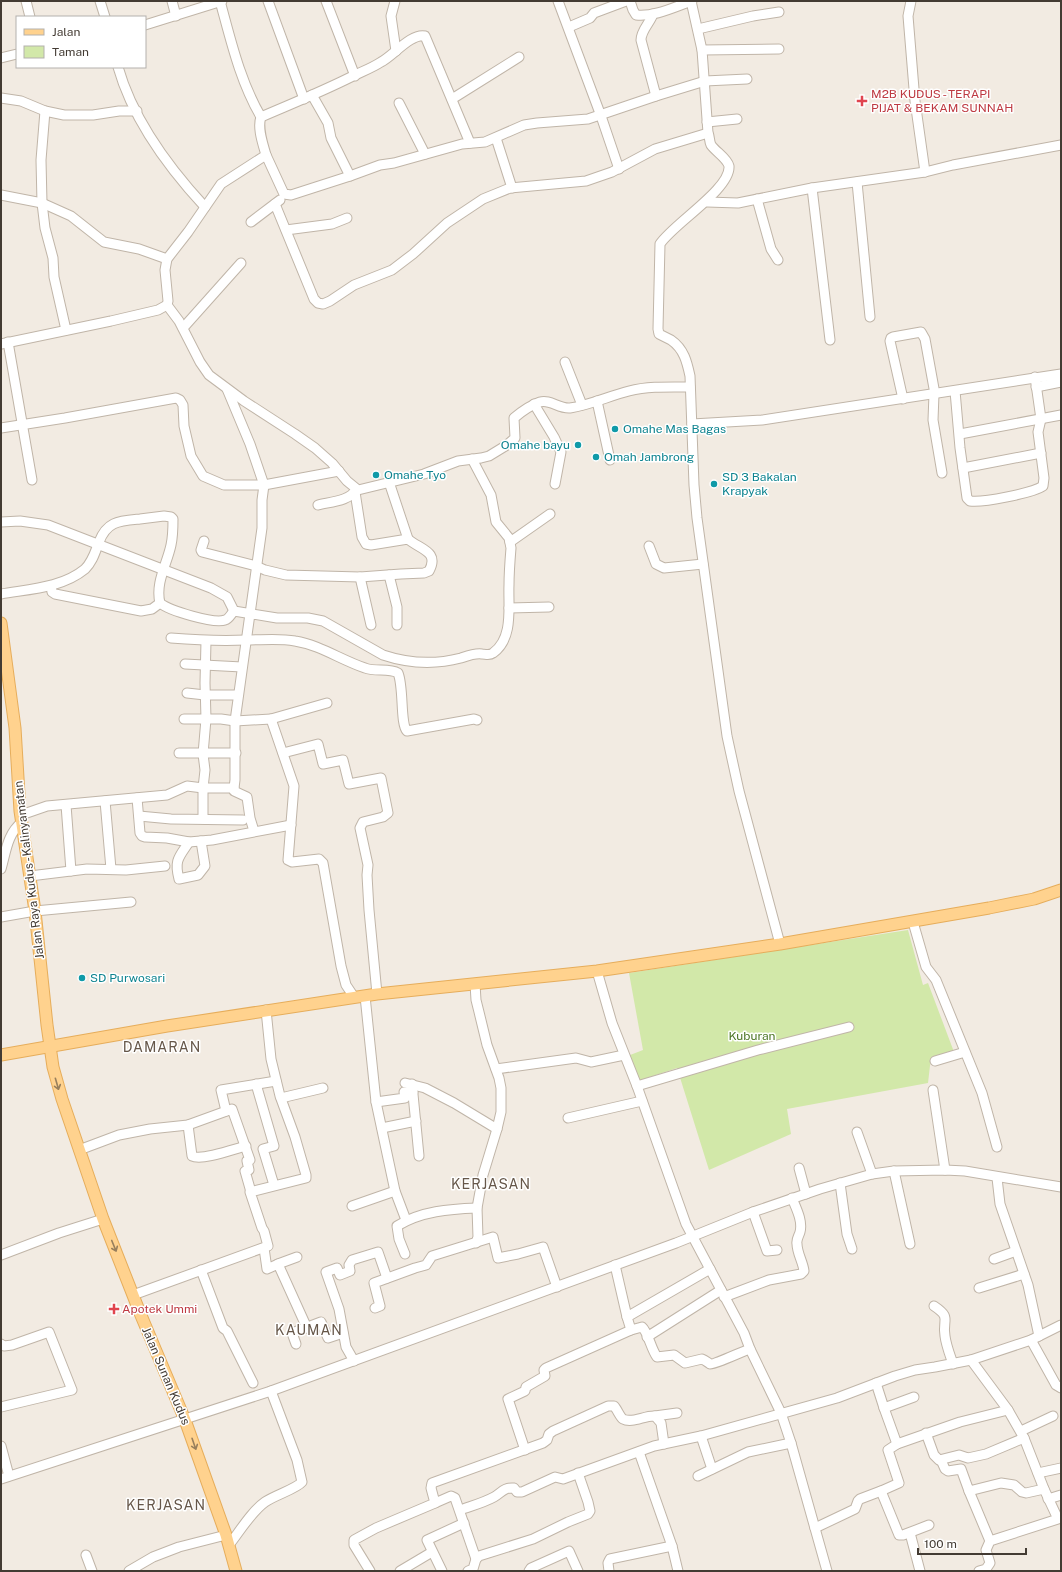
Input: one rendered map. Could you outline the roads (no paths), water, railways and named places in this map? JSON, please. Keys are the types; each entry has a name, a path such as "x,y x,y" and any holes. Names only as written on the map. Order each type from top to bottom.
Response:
{"main road":[{"name":"Jalan Raya Kudus - Kalinyamatan","path":"1,623 2,646 15,728 22,818 35,911 49,1045"},
{"path":"1,1055 49,1045 354,997 597,971 780,944 913,922 1034,899 1061,890"},
{"name":"Jalan Sunan Kudus","path":"49,1045 58,1088 103,1219 185,1420 227,1540 236,1571"}],"street":[{"path":"26,1 30,16"},
{"path":"100,1 105,16"},
{"path":"172,1 176,16"},
{"path":"146,25 221,1 239,68 251,100 261,117 261,134 266,155 285,195"},
{"path":"268,1 308,97 328,123 331,138 350,176"},
{"path":"326,1 354,76"},
{"path":"394,1 391,16 396,51"},
{"path":"558,1 569,27 619,168"},
{"path":"569,27 590,18 594,13 626,1"},
{"path":"630,1 636,15 653,14 692,1 702,50 708,133 711,145 726,161 729,167 728,174 707,202 679,224 660,244 658,329 660,334 670,340 683,354 690,376 695,498 729,743 739,791 780,944"},
{"path":"911,1 908,16 915,101 925,172"},
{"path":"698,29 753,16 779,12"},
{"path":"653,14 651,20 643,31 641,40 656,96"},
{"path":"261,117 308,97 382,62 413,38 420,35 425,36 470,143"},
{"path":"702,50 779,49"},
{"path":"1,58 16,54"},
{"path":"452,99 519,57"},
{"path":"118,68 125,89 143,126 191,192 205,207"},
{"path":"251,222 285,195 291,195 380,165 394,163 462,144 485,142 524,125 588,119 601,116 656,96 705,81 747,79"},
{"path":"1,98 21,101 45,111 64,115 93,115 119,111 137,111"},
{"path":"399,103 425,154"},
{"path":"45,111 41,160 42,204 45,228 54,258 54,277 66,330"},
{"path":"707,122 737,119"},
{"path":"275,204 314,299 318,303 323,304 354,285 392,270 413,254 447,223 483,198 512,188 586,181 619,168 655,149 708,133"},
{"path":"496,138 512,188"},
{"path":"707,202 732,203 812,188 925,172 953,165 1061,145"},
{"path":"266,155 221,184 167,259 165,270 168,301 167,305 183,328 206,372 315,448 332,463 356,491 362,537 366,544 371,545 408,539"},
{"path":"857,182 870,317"},
{"path":"812,188 830,340"},
{"path":"1,195 42,204 70,216 104,242 139,248 167,259"},
{"path":"757,199 771,249 778,260"},
{"path":"286,230 332,224 347,218"},
{"path":"183,328 241,263"},
{"path":"32,480 5,343 158,310 167,305"},
{"path":"903,399 890,341 893,337 921,332 924,339 934,394 933,420 942,474"},
{"path":"565,362 582,405"},
{"path":"692,424 762,420 1061,374"},
{"path":"955,391 967,498 974,502 1012,496 1035,490 1042,486 1044,478 1038,432 1041,418 1035,377"},
{"path":"1036,387 1061,382"},
{"path":"318,505 338,500 356,491 428,472 458,461 489,456 512,441 514,438 514,418 534,404 546,401 565,408 582,405 641,388 668,386 690,387"},
{"path":"227,388 250,444 264,485 261,540 256,566 235,721 236,780 234,791 247,797 250,818 254,831"},
{"path":"1,428 176,398 180,400 183,405 184,426 191,456 203,476 224,485 264,485 339,471"},
{"path":"597,401 610,460"},
{"path":"534,404 554,436 561,452 555,484"},
{"path":"960,434 1061,415"},
{"path":"963,468 1040,453"},
{"path":"234,611 277,618 308,618 323,621 383,655 406,662 440,662 470,655 480,654 488,656 493,653 503,642 508,620 511,548 510,542 496,522 491,495 472,459"},
{"path":"204,541 201,550 202,552 286,575 360,577 424,573 429,571 432,561 428,551 408,539 389,482"},
{"path":"510,542 550,514"},
{"path":"1,594 51,586 85,569 92,560 102,532 112,524 122,520 164,516 171,517 173,519 171,544 159,590 160,603 165,607 194,617 220,621 228,618 234,611"},
{"path":"1,522 20,521 48,525 211,588 227,597 234,611"},
{"path":"649,546 656,564 664,568 703,564"},
{"path":"389,575 397,607 397,625"},
{"path":"360,577 371,624"},
{"path":"51,586 52,592 55,594 126,609 141,611 152,610 160,603"},
{"path":"509,608 549,607"},
{"path":"170,638 206,641 276,639 294,640 316,646 350,663 371,670 396,672 399,676 403,703 404,729 406,731 474,719 477,720"},
{"path":"203,819 203,788 205,770 203,754 206,719 206,641"},
{"path":"185,664 242,668"},
{"path":"187,693 206,695 238,695"},
{"path":"184,719 235,721 270,719 327,703"},
{"path":"270,719 294,786 291,825 288,841 288,861 292,862 319,859 323,863 341,966 346,985 354,997"},
{"path":"283,753 318,744 323,764 343,760 349,784 381,778 388,813 383,817 363,822 360,828 368,865 367,875 369,910 377,994"},
{"path":"179,753 236,753"},
{"path":"1,870 10,837 16,826 22,818 47,806 167,795 187,786 203,788 234,788"},
{"path":"137,798 142,836 168,838 189,842 291,825"},
{"path":"105,801 111,869"},
{"path":"66,805 71,871"},
{"path":"139,816 171,819 243,820"},
{"path":"189,842 177,859 179,879 198,875 205,866 201,841"},
{"path":"30,876 95,868 126,870 165,866"},
{"path":"1,917 35,911 131,902"},
{"path":"913,922 926,967 936,980 982,1093 997,1146"},
{"path":"597,971 612,1023 637,1086 686,1224 744,1333 750,1349 781,1413 791,1442 827,1571"},
{"path":"475,984 476,1000 487,1045 501,1088 501,1112 483,1175 477,1208 478,1237 476,1243"},
{"path":"365,996 376,1102 396,1191 406,1220"},
{"path":"251,1192 274,1185 305,1179 306,1177 295,1137 276,1081 271,1059 266,1010"},
{"path":"637,1086 758,1050 849,1027"},
{"path":"935,1061 965,1052"},
{"path":"496,1069 576,1058 591,1062 624,1054"},
{"path":"226,1111 221,1090 276,1081"},
{"path":"256,1084 274,1146 264,1149 274,1185"},
{"path":"410,1086 425,1088 454,1103 497,1129"},
{"path":"376,1102 405,1098 404,1092 410,1086"},
{"path":"410,1086 420,1156"},
{"path":"281,1098 323,1088"},
{"path":"933,1090 945,1170"},
{"path":"568,1118 642,1101"},
{"path":"79,1150 119,1135 188,1125 232,1109 246,1146 250,1160 247,1161 248,1170 245,1171 250,1192 268,1244 264,1248 133,1295"},
{"path":"382,1128 416,1121"},
{"path":"188,1125 192,1156 194,1157 246,1146"},
{"path":"857,1132 872,1174"},
{"path":"799,1168 806,1194"},
{"path":"894,1171 910,1244"},
{"path":"1,1446 5,1477 271,1391 676,1244 692,1236 753,1212 792,1198 872,1174 894,1171 965,1171 996,1178 1061,1187"},
{"path":"996,1178 1000,1204 1028,1285 1035,1338 1056,1386 1061,1388"},
{"path":"840,1183 847,1234 852,1249"},
{"path":"352,1206 396,1191"},
{"path":"647,1337 722,1293 769,1280 801,1274 804,1271 796,1240 800,1232 799,1215 792,1198"},
{"path":"405,1254 399,1239 397,1226 406,1220 441,1210 477,1208"},
{"path":"753,1212 767,1251 777,1250"},
{"path":"1,1255 59,1233 103,1219"},
{"path":"374,1308 380,1306 374,1284 426,1265 432,1256 494,1237 498,1258 518,1254 543,1246 557,1287"},
{"path":"264,1248 267,1269 297,1257"},
{"path":"994,1259 1016,1251"},
{"path":"354,1361 346,1347 339,1309 324,1268 337,1268 340,1275 350,1271 349,1265 352,1260 378,1252 387,1278"},
{"path":"278,1264 307,1328"},
{"path":"615,1265 631,1330"},
{"path":"627,1316 710,1269"},
{"path":"201,1270 223,1328 227,1331 253,1383"},
{"path":"979,1288 1024,1274"},
{"path":"934,1306 942,1311 945,1318 945,1335 953,1364"},
{"path":"296,1344 292,1333 321,1322 328,1338 343,1333"},
{"path":"460,1510 493,1497 502,1490 514,1488 517,1492 522,1492 556,1477 562,1479 664,1444 701,1436 838,1398 915,1370 971,1360 1035,1338 1061,1325"},
{"path":"525,1450 508,1399 525,1391 526,1387 542,1379 545,1376 544,1370 546,1368 631,1330 642,1327 649,1344 657,1357 674,1355 684,1363 702,1359 711,1364 718,1363 726,1358 750,1349"},
{"path":"1,1344 4,1346 12,1346 49,1332 72,1390 1,1407"},
{"path":"971,1360 1008,1410 1022,1434 1059,1522 990,1541"},
{"path":"876,1384 897,1444"},
{"path":"129,1571 153,1557 179,1547 227,1540 265,1502 300,1485 302,1482 296,1460 271,1391"},
{"path":"884,1408 914,1397"},
{"path":"435,1503 431,1488 432,1483 543,1443 548,1440 549,1434 553,1431 612,1405 618,1410 622,1418 630,1420 676,1413"},
{"path":"815,1528 855,1509 860,1499 899,1483 888,1450 897,1444 960,1422 1008,1410"},
{"path":"655,1416 661,1423 664,1444"},
{"path":"926,1433 936,1458 939,1460 959,1455 968,1458 986,1454 1053,1416"},
{"path":"701,1436 712,1469"},
{"path":"698,1476 748,1452 791,1442"},
{"path":"639,1452 672,1546 678,1571"},
{"path":"941,1460 948,1472 959,1469 962,1470 990,1541 986,1550 990,1563 989,1569 979,1571"},
{"path":"1038,1473 1061,1468"},
{"path":"476,1559 533,1539 588,1514 590,1511 588,1502 578,1473"},
{"path":"969,1490 1001,1483 1014,1485 1022,1492 1026,1493 1044,1489"},
{"path":"880,1492 899,1535 903,1536 929,1526"},
{"path":"1048,1498 1061,1495"},
{"path":"370,1571 354,1545 354,1540 376,1528 451,1496 454,1496 460,1510 476,1559 473,1569 468,1571"},
{"path":"442,1571 426,1541 428,1538 464,1523"},
{"path":"910,1533 920,1571"},
{"path":"609,1571 608,1563 610,1559 672,1546"},
{"path":"529,1571 531,1568 569,1551 578,1571"},
{"path":"400,1571 432,1552"},
{"path":"86,1555 92,1571"}],"place":[{"name":"M2B KUDUS - TERAPI PIJAT & BEKAM SUNNAH","path":"862,101"},
{"name":"Omahe Mas Bagas","path":"615,429"},
{"name":"Omahe bayu","path":"578,445"},
{"name":"Omah Jambrong","path":"596,457"},
{"name":"Omahe Tyo","path":"376,475"},
{"name":"SD 3 Bakalan Krapyak","path":"714,484"},
{"name":"SD Purwosari","path":"82,978"},
{"name":"Apotek Ummi","path":"114,1309"}],"district":[{"name":"DAMARAN","path":"162,1047"},
{"name":"KERJASAN","path":"491,1184"},
{"name":"KAUMAN","path":"309,1330"},
{"name":"KERJASAN","path":"166,1505"}],"park label":[{"name":"Kuburan","path":"752,1036"}]}
